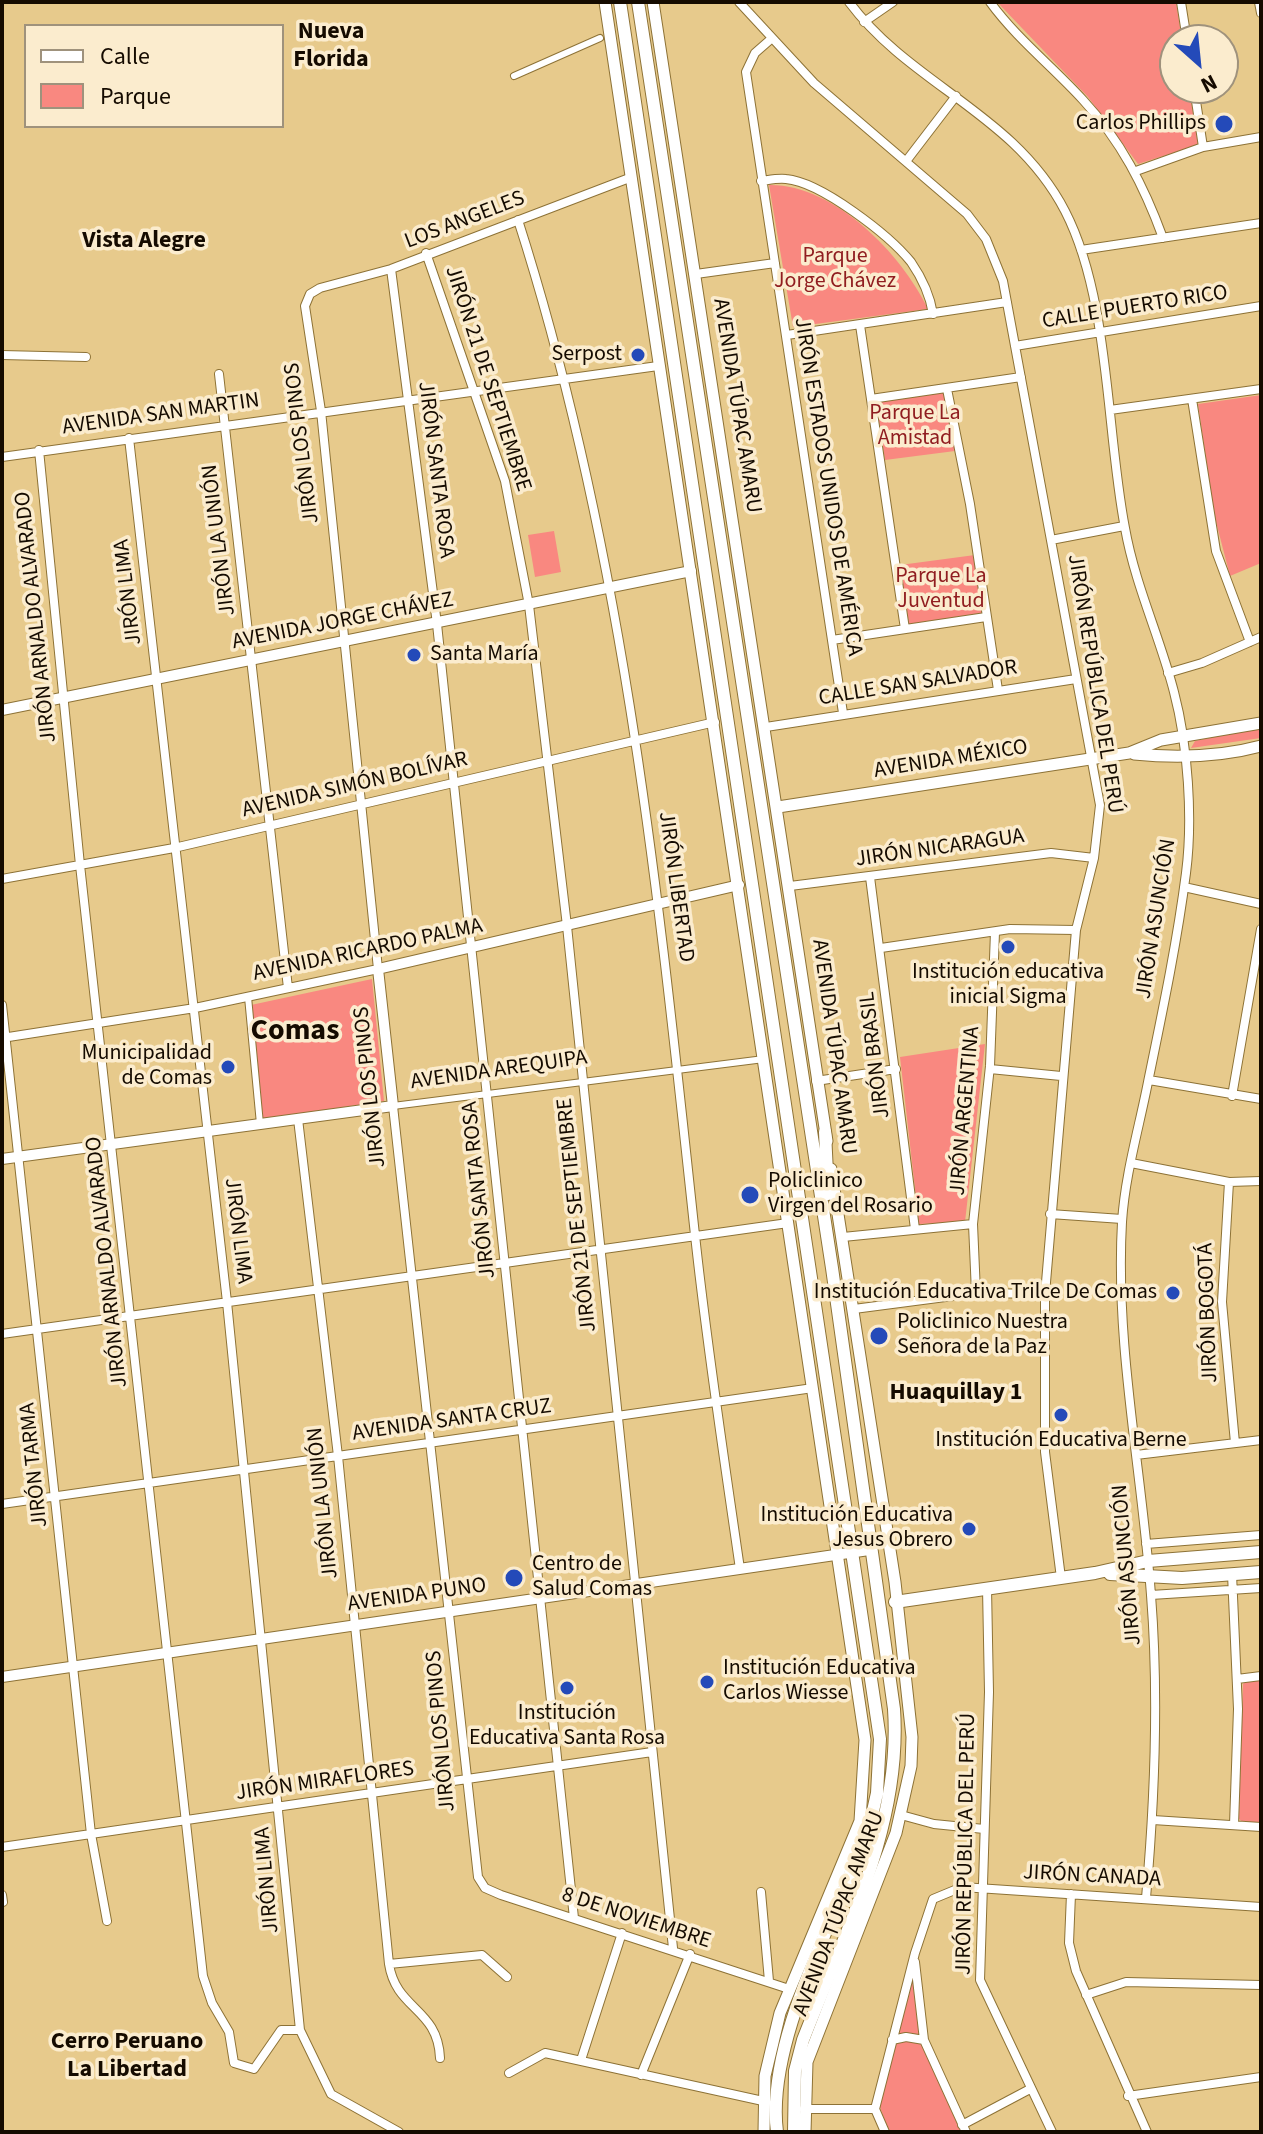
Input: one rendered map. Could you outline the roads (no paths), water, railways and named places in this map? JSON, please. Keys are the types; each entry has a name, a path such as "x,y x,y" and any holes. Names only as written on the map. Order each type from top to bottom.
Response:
{"main road":[{"name":"AVENIDA TÚPAC AMARU","path":"605,2 658,366 715,721 865,1740 860,1821 789,1989 771,2043 763,2101 764,2132"},
{"name":"AVENIDA TÚPAC AMARU","path":"620,2 878,1711 877,1793 861,1850 802,1998 781,2061 777,2132"},
{"name":"AVENIDA TÚPAC AMARU","path":"638,2 832,1268 869,1550 894,1709 896,1738 892,1792 876,1851 803,2040 794,2083 794,2132"},
{"name":"AVENIDA TÚPAC AMARU","path":"653,2 895,1582 912,1737 911,1766 901,1815 807,2062 805,2132"},
{"name":"AVENIDA MÉXICO","path":"778,807 1091,760 1129,753 1183,736 1261,723"},
{"name":"AVENIDA MÉXICO","path":"1129,753 1183,756 1261,748"},
{"path":"825,1132 835,1258 832,1268"},
{"path":"895,1602 1095,1573 1148,1561 1261,1552"},
{"path":"1095,1573 1149,1577 1261,1572"}],"street":[{"name":"JIRÓN ASUNCIÓN","path":"849,2 864,22 906,61 997,126 1040,173 1064,208 1081,250 1098,331 1124,526 1141,598 1168,673 1183,736 1189,816 1184,887 1122,1219 1124,1315 1151,1595 1156,1731 1146,1898"},
{"path":"864,22 893,2"},
{"path":"990,2 1021,40 1084,101 1136,171 1163,238"},
{"path":"1181,2 1184,24"},
{"path":"1259,2 1261,13"},
{"name":"JIRÓN REPÚBLICA DEL PERÚ","path":"744,3 771,39 814,83 960,206 986,239 1007,302 1100,805 1094,858 1076,930 1061,1076 1045,1294 1045,1452 1061,1578"},
{"path":"514,76 600,38"},
{"name":"JIRÓN ESTADOS UNIDOS DE AMÉRICA","path":"771,39 755,53 746,72 843,713"},
{"path":"907,160 956,96"},
{"path":"1196,104 1203,147"},
{"path":"1136,171 1203,147 1261,137"},
{"name":"LOS ANGELES","path":"310,294 391,269 426,253 632,177"},
{"path":"761,181 787,179 808,185 882,236 910,262 921,279 933,314"},
{"name":"JIRÓN LIBERTAD","path":"518,220 565,378 594,500 637,739 679,1069 695,1236 740,1569"},
{"path":"1081,250 1261,223"},
{"name":"JIRÓN 21 DE SEPTIEMBRE","path":"426,253 505,481 529,605 567,926 673,1948"},
{"path":"696,274 775,263"},
{"name":"JIRÓN SANTA ROSA","path":"391,269 437,624 507,1262 574,1918"},
{"name":"JIRÓN LOS PINOS","path":"310,294 305,306 321,411 378,969 478,1877"},
{"path":"787,335 1007,302"},
{"name":"CALLE PUERTO RICO","path":"1015,346 1261,306"},
{"path":"860,325 905,629"},
{"path":"2,355 86,357"},
{"name":"AVENIDA SAN MARTIN","path":"2,457 658,366"},
{"name":"JIRÓN LA UNIÓN","path":"219,374 288,988"},
{"path":"871,399 1021,377"},
{"path":"947,389 970,504 998,690"},
{"path":"1110,410 1261,389"},
{"path":"1192,399 1216,551 1250,642"},
{"name":"JIRÓN LIMA","path":"129,438 227,1302 300,2030"},
{"name":"JIRÓN ARNALDO ALVARADO","path":"39,450 80,865 114,1144 203,1976 212,2003 229,2032 234,2063 254,2069 281,2030 300,2030"},
{"path":"1051,540 1124,526"},
{"name":"AVENIDA JORGE CHÁVEZ","path":"2,710 691,571"},
{"path":"832,640 986,617"},
{"path":"1168,673 1261,637"},
{"name":"CALLE SAN SALVADOR","path":"766,727 1076,679"},
{"name":"AVENIDA SIMÓN BOLÍVAR","path":"2,879 174,848 715,721"},
{"name":"JIRÓN NICARAGUA","path":"790,886 1051,853 1094,858"},
{"name":"JIRÓN BRASIL","path":"870,877 915,1229"},
{"name":"AVENIDA RICARDO PALMA","path":"4,1038 248,997 472,949 739,885"},
{"path":"1184,887 1261,904"},
{"path":"1232,1096 1261,929"},
{"path":"881,948 995,932 1076,930"},
{"name":"JIRÓN ARGENTINA","path":"976,1293 973,1224 990,1069 995,932"},
{"path":"248,997 260,1124"},
{"name":"JIRÓN TARMA","path":"2,1005 91,1834 107,1921"},
{"name":"AVENIDA AREQUIPA","path":"2,1159 487,1092 764,1059"},
{"path":"816,1081 896,1069"},
{"path":"990,1069 1061,1076"},
{"path":"1149,1080 1261,1099"},
{"name":"JIRÓN LA UNIÓN","path":"298,1119 338,1456 389,1964 401,1994 437,2032 440,2058"},
{"path":"1131,1163 1229,1182 1261,1181"},
{"name":"JIRÓN BOGOTÁ","path":"1229,1182 1222,1302 1235,1443"},
{"path":"1050,1214 1122,1219"},
{"path":"2,1334 788,1223"},
{"path":"843,1237 973,1224"},
{"path":"854,1309 976,1293 1045,1294"},
{"name":"AVENIDA SANTA CRUZ","path":"2,1504 813,1388"},
{"path":"1136,1455 1261,1440"},
{"path":"1146,1544 1261,1535"},
{"name":"AVENIDA PUNO","path":"2,1677 869,1550"},
{"path":"1232,1574 1237,1679 1234,1825"},
{"name":"JIRÓN REPÚBLICA DEL PERÚ","path":"987,1588 989,1678 980,1980 1052,2132"},
{"path":"1151,1595 1261,1588"},
{"path":"1237,1679 1261,1676"},
{"name":"JIRÓN MIRAFLORES","path":"2,1847 652,1752"},
{"path":"901,1815 934,1824 984,1829"},
{"path":"1153,1820 1261,1827"},
{"name":"8 DE NOVIEMBRE","path":"478,1877 485,1888 501,1895 673,1948 789,1989"},
{"name":"JIRÓN CANADA","path":"915,1953 928,1908 933,1899 947,1891 983,1887 1261,1907"},
{"path":"761,1892 769,1981"},
{"path":"1071,1894 1069,1943 1086,1995 1128,2096 1147,2132"},
{"path":"2,1895 3,1902"},
{"path":"581,2060 622,1933"},
{"path":"915,1953 924,2040 964,2128 1030,2089"},
{"path":"885,2132 875,2109 915,1953"},
{"path":"641,2075 690,1954"},
{"path":"389,1964 482,1955 507,1977"},
{"path":"1086,1995 1126,1982 1261,1985"},
{"path":"300,2030 331,2094 399,2132"},
{"path":"892,2040 906,2037 924,2040"},
{"path":"509,2073 545,2053 763,2101"},
{"path":"1128,2096 1261,2077"},
{"path":"804,2109 875,2109"}],"place":[{"name":"Carlos Phillips","path":"1224,124"},
{"name":"Serpost","path":"638,355"},
{"name":"Santa María","path":"414,655"},
{"name":"Institución educativa inicial Sigma","path":"1008,947"},
{"name":"Municipalidad de Comas","path":"228,1067"},
{"name":"Policlinico Virgen del Rosario","path":"750,1195"},
{"name":"Institución Educativa Trilce De Comas","path":"1173,1293"},
{"name":"Policlinico Nuestra Señora de la Paz","path":"879,1336"},
{"name":"Institución Educativa Berne","path":"1061,1415"},
{"name":"Institución Educativa Jesus Obrero","path":"969,1529"},
{"name":"Centro de Salud Comas","path":"514,1578"},
{"name":"Institución Educativa Carlos Wiesse","path":"707,1682"},
{"name":"Institución Educativa Santa Rosa","path":"567,1688"}],"district":[{"name":"Nueva Florida","path":"331,47"},
{"name":"Vista Alegre","path":"144,242"},
{"name":"Comas","path":"295,1032"},
{"name":"Huaquillay 1","path":"956,1394"},
{"name":"Cerro Peruano La Libertad","path":"127,2057"}],"park label":[{"name":"Parque Jorge Chávez","path":"835,270"},
{"name":"Parque La Amistad","path":"915,426"},
{"name":"Parque La Juventud","path":"941,590"}]}
